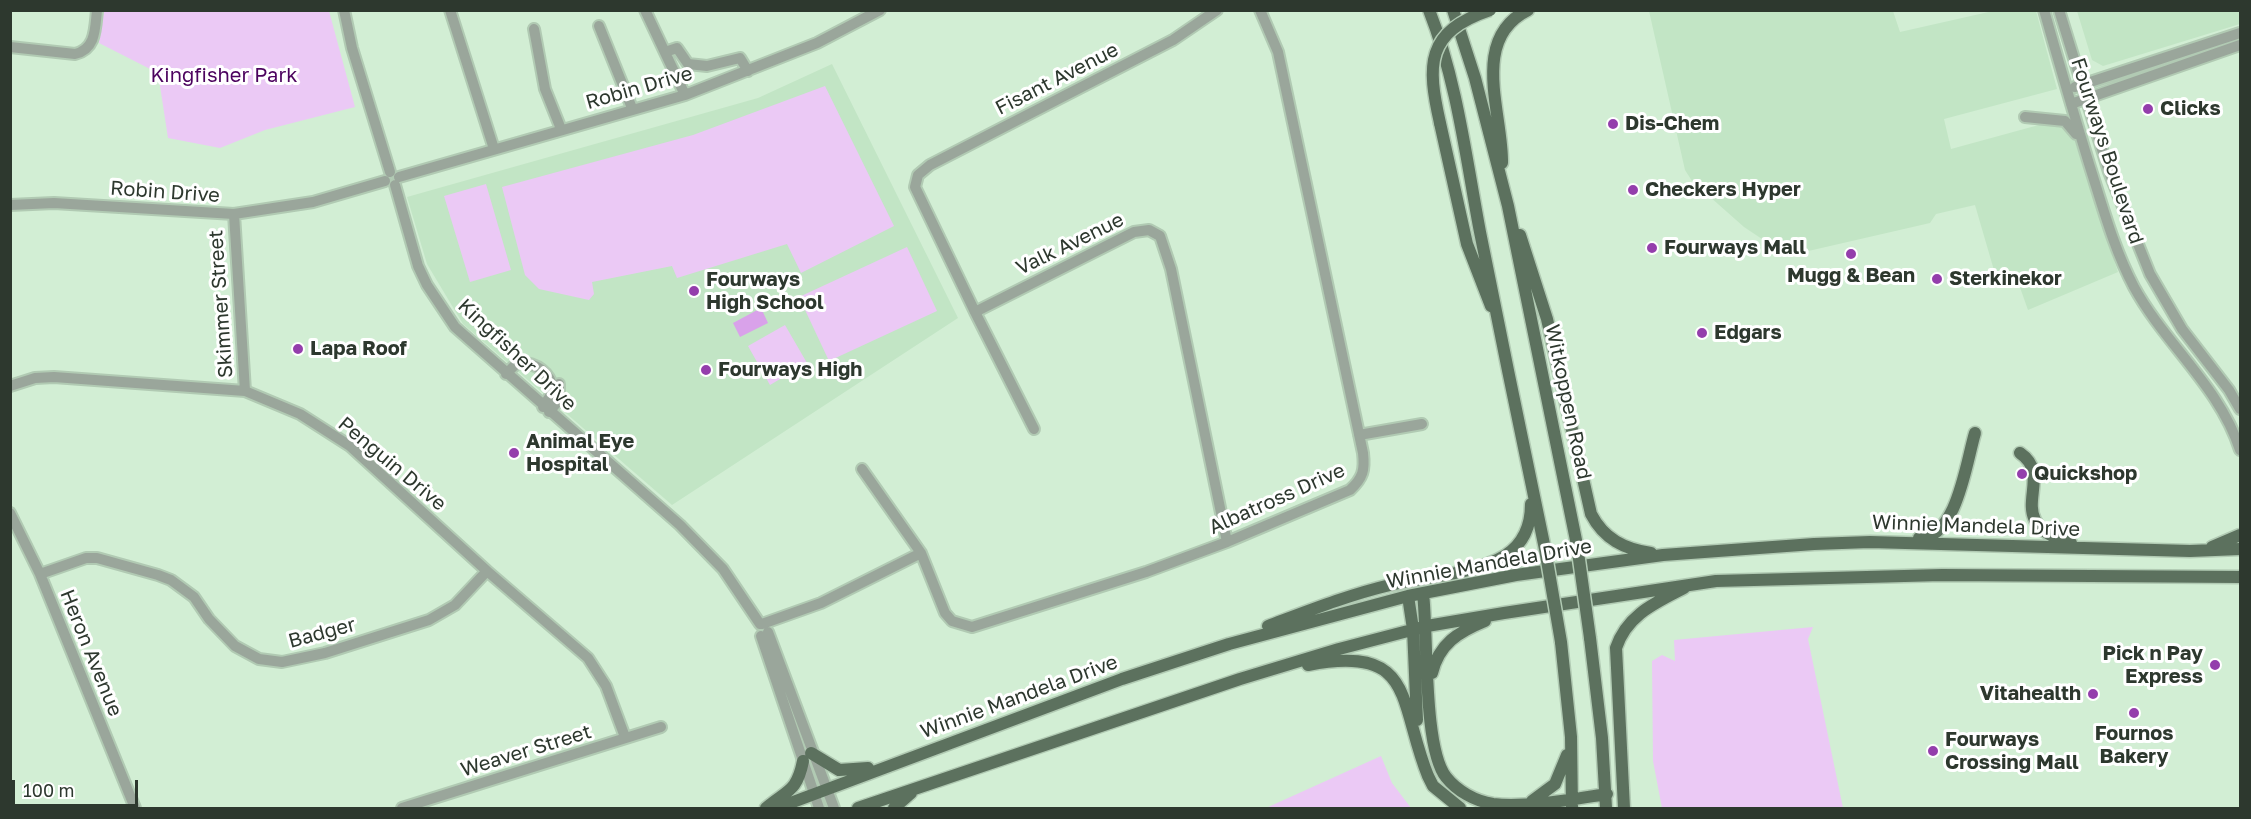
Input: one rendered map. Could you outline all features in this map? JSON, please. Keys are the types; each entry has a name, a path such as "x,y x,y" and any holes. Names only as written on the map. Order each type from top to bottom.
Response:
{"main road":[{"path":"1429,10 1454,96 1562,642 1572,737 1572,803"},
{"name":"Witkoppen Road","path":"1453,10 1474,78 1508,206 1577,545 1590,638 1607,794 1606,808"},
{"path":"1490,10 1462,22 1439,45 1433,63 1431,80 1469,252 1483,292 1496,315"},
{"path":"1501,180 1493,65 1498,41 1512,21 1528,10"},
{"path":"1508,206 1546,319 1591,514 1599,528 1618,544 1663,555"},
{"path":"1870,542 1889,538 1926,538 1943,528 1951,514 1974,433"},
{"path":"2020,453 2029,461 2033,470 2032,509 2037,525 2051,538 2089,548"},
{"path":"1229,644 1248,634 1334,602 1388,586 1488,564 1505,556 1516,547 1530,520 1526,458"},
{"path":"2203,550 2241,534"},
{"name":"Winnie Mandela Drive","path":"777,808 1122,679 1229,644 1408,596 1516,575 1663,555 1870,542 2089,548 2241,549"},
{"path":"858,808 1240,679 1413,629 1504,613 1693,583 1830,576 2241,577"},
{"path":"1624,808 1616,648 1626,626 1637,615 1693,583"},
{"path":"1423,593 1434,746 1446,778 1462,792 1478,800 1494,804 1572,803 1607,794"},
{"path":"1408,596 1413,629 1418,739"},
{"path":"1428,686 1435,660 1452,638 1504,613"},
{"path":"1240,679 1338,660 1367,662 1389,673 1399,686 1418,739 1423,763 1433,786 1460,808"},
{"path":"1528,803 1555,784 1564,767 1572,737"},
{"path":"766,808 793,789 807,757 839,770 891,765"},
{"path":"894,808 917,788"}],"street":[{"path":"10,47 75,54 83,52 93,41 97,10"},
{"name":"Kingfisher Drive","path":"344,10 352,48 418,266 427,285 455,327 687,532 723,569 764,630 820,791"},
{"path":"450,10 494,149"},
{"path":"645,10 685,94"},
{"name":"Robin Drive","path":"10,205 54,203 234,214 313,202 685,94 816,43 880,10"},
{"name":"Fisant Avenue","path":"975,312 917,194 916,180 920,172 1173,40 1217,10"},
{"name":"Albatross Drive","path":"862,469 921,553 945,613 952,621 972,627 1146,572 1227,542 1350,490 1362,479 1365,468 1359,435 1278,52 1260,10"},
{"name":"Fourways Boulevard","path":"2044,10 2103,213 2132,284 2157,324 2216,399 2228,418 2241,450"},
{"name":"Fourways Boulevard","path":"2060,10 2109,172 2151,274 2192,343 2241,409"},
{"path":"599,26 632,108"},
{"path":"534,29 545,89 561,129"},
{"path":"2067,90 2241,33"},
{"path":"2071,104 2241,45"},
{"path":"665,52 677,48 688,64 697,66 740,58 748,71"},
{"path":"2025,117 2056,118 2070,124 2092,173"},
{"name":"Skimmer Street","path":"234,214 245,391"},
{"name":"Valk Avenue","path":"975,312 1134,232 1149,230 1160,236 1165,243 1171,269 1227,542"},
{"path":"975,312 1034,429"},
{"path":"506,374 518,362 537,358 556,376 559,400 546,409"},
{"name":"Penguin Drive","path":"10,386 35,378 54,377 245,391 300,414 350,446 487,571 594,664 606,686 625,737"},
{"path":"1359,435 1422,424"},
{"name":"Heron Avenue","path":"10,513 40,574 135,808"},
{"path":"764,630 921,553"},
{"name":"Badger","path":"40,574 86,558 97,558 158,575 171,580 194,597 209,619 235,646 260,660 282,662 325,652 429,620 455,605 487,571"},
{"name":"Weaver Street","path":"402,808 661,727"},
{"path":"819,808 820,791"},
{"path":"820,791 834,808"}],"shaded area":[{"name":"Fourways Mall","path":"1649,11 1893,11 1900,32 1993,11 2036,11 2057,89 1944,119 1951,149 2057,120 2071,129 2118,272 2028,310 2017,279 1998,284 1975,205 1936,214 1930,223 1791,255 1783,253 1744,227 1692,181 1685,170"},
{"path":"2077,11 2240,11 2240,24 2103,66 2092,60"},
{"name":"Fourways High School","path":"832,64 958,318 672,505 463,324 427,264 407,197 758,98"},
{"path":"761,308 768,323 740,337 733,323"}],"green space":[{"name":"Kingfisher Park","path":"104,11 329,11 355,107 265,130 220,148 168,138 158,73 99,43"},
{"path":"825,86 894,226 801,273 787,244 677,278 672,266 592,282 594,294 589,300 539,289 525,275 502,187 693,135"},
{"path":"486,184 511,270 470,282 444,196"},
{"path":"907,247 937,311 829,361 799,297"},
{"path":"785,325 807,363 770,385 748,346"},
{"path":"1813,627 1808,639 1843,808 1662,808 1653,761 1652,661 1662,655 1675,661 1674,640"},
{"path":"1381,756 1392,783 1411,808 1266,808"}],"place":[{"name":"Clicks","path":"2148,109"},
{"name":"Dis-Chem","path":"1613,124"},
{"name":"Checkers Hyper","path":"1633,190"},
{"name":"Fourways Mall","path":"1652,248"},
{"name":"Mugg & Bean","path":"1851,254"},
{"name":"Sterkinekor","path":"1937,279"},
{"name":"Fourways High School","path":"694,291"},
{"name":"Edgars","path":"1702,333"},
{"name":"Lapa Roof","path":"298,349"},
{"name":"Fourways High","path":"706,370"},
{"name":"Animal Eye Hospital","path":"514,453"},
{"name":"Quickshop","path":"2022,474"},
{"name":"Pick n Pay Express","path":"2215,665"},
{"name":"Vitahealth","path":"2093,694"},
{"name":"Fournos Bakery","path":"2134,713"},
{"name":"Fourways Crossing Mall","path":"1933,751"}]}
